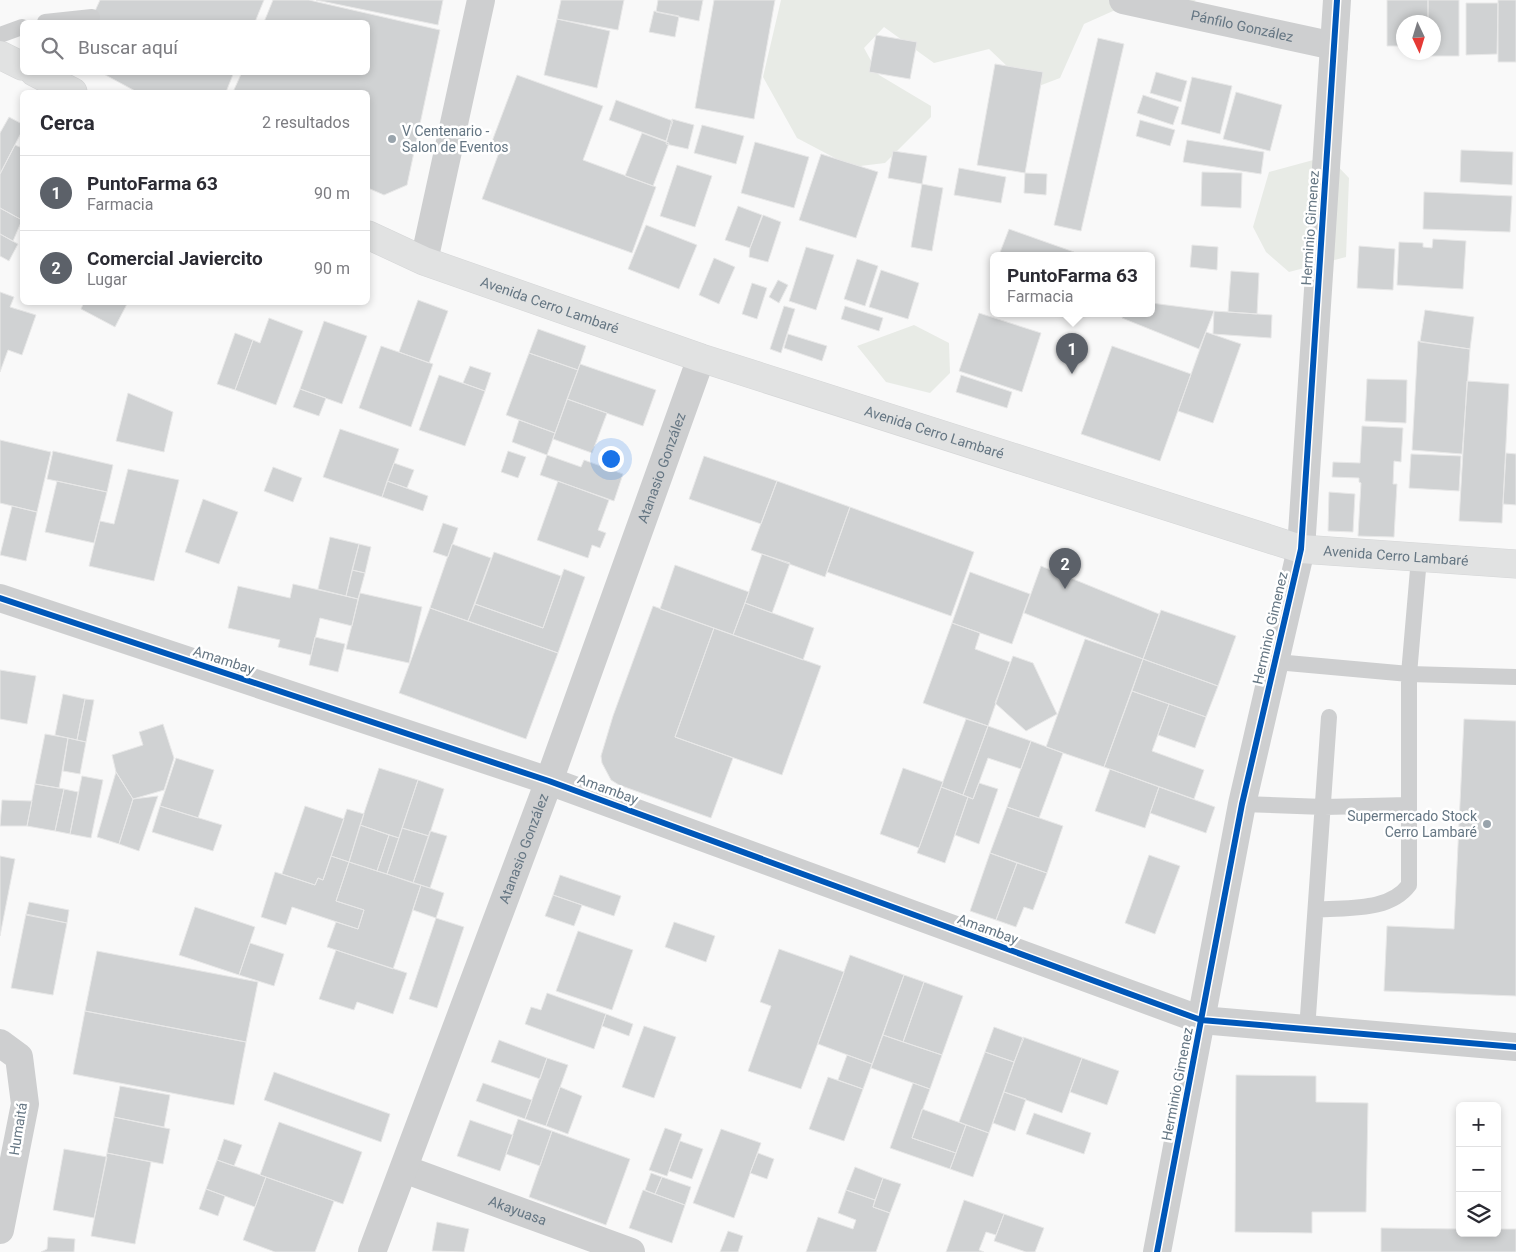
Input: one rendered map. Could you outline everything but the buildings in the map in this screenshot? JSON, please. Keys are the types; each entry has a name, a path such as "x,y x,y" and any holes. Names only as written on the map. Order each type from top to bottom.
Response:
{"main road":[{"path":"0,55 20,65"},
{"path":"40,75 69,90"},
{"name":"Avenida Cerro Lambaré","path":"370,236 424,261 700,358 1301,549 1516,564"}],"street":[{"path":"424,261 481,0"},
{"name":"Pánfilo González","path":"1123,0 1334,46"},
{"name":"Herminio Gimenez","path":"1157,1252 1242,804 1301,549 1337,0"},
{"name":"Atanasio González","path":"372,1252 550,781 700,358"},
{"name":"Amambay","path":"0,598 550,781 1201,1020 1516,1047"},
{"name":"Humaitá","path":"0,1230 25,1104 10,1050"},
{"name":"Akayuasa","path":"404,1169 631,1252"}],"lane":[{"path":"68,20 92,18"},
{"path":"0,35 20,28"},
{"path":"1316,910 1380,904 1401,896 1409,885 1409,674 1419,558"},
{"path":"1276,662 1409,674 1516,677"},
{"path":"1307,1030 1329,717"},
{"path":"1242,804 1324,807 1408,804"}],"shaded area":[{"path":"781,0 1196,0 1170,16 1113,11 1084,24 1060,78 1031,89 989,49 934,63 884,27 864,48 879,75 931,106 931,117 885,163 852,167 797,138 763,77"},
{"path":"1328,156 1349,178 1346,257 1289,272 1266,252 1253,227 1269,172"},
{"path":"914,325 949,343 950,373 930,393 886,382 857,346"}],"cycle path":[{"path":"1157,1252 1242,804 1301,549 1337,0"},
{"path":"0,598 549,781 1201,1020 1516,1047"}],"place":[{"name":"V Centenario - Salon de Eventos","path":"392,139"},
{"name":"PuntoFarma 63","path":"1072,374"},
{"name":"Comercial Javiercito","path":"1065,589"},
{"name":"Supermercado Stock Cerro Lambaré","path":"1487,824"}]}
